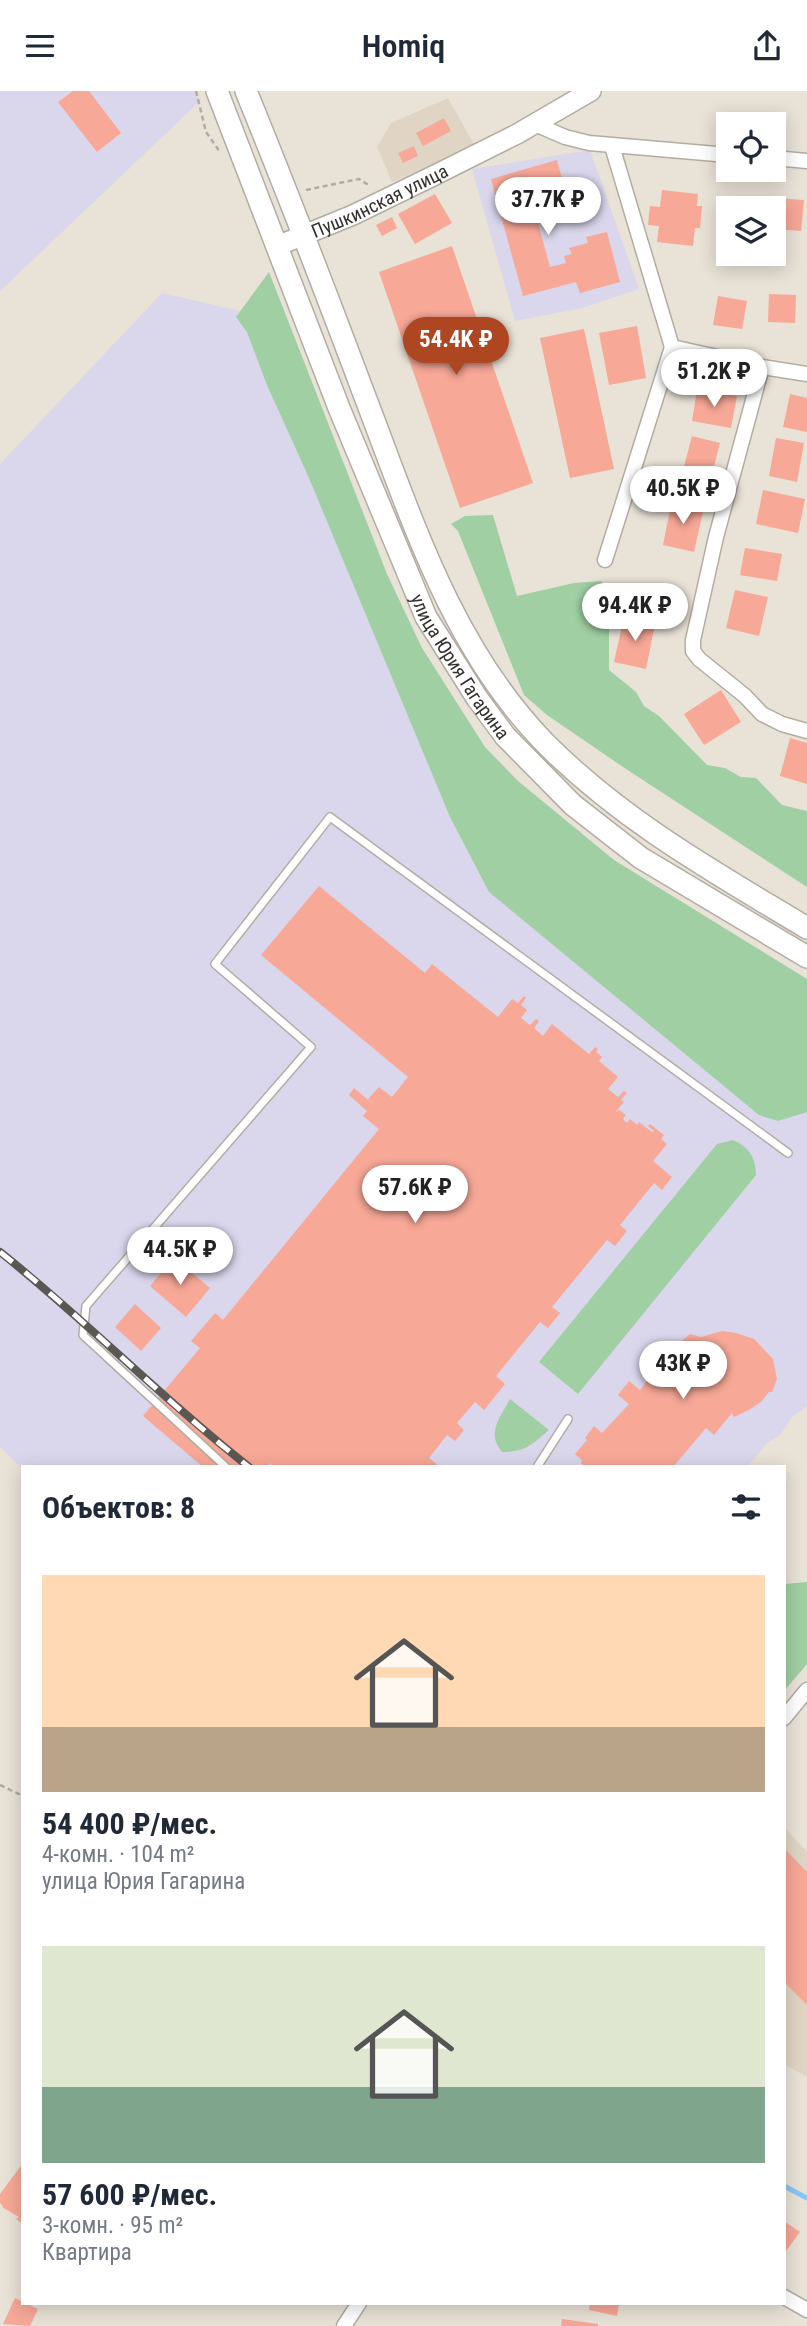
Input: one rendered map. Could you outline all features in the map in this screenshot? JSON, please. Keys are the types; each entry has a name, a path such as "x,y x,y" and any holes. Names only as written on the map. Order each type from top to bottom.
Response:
{"main road":[{"name":"улица Юрия Гагарина","path":"217,91 339,408 426,617 460,671 505,736 573,805 641,858 807,957"},
{"name":"улица Юрия Гагарина","path":"246,91 433,573 474,650 542,740 586,782 623,812 675,847 807,928"}],"street":[{"name":"Пушкинская улица","path":"277,246 354,215 535,124 591,91"},
{"path":"535,124 565,137 612,146 716,154"},
{"path":"605,560 672,347 612,146"},
{"path":"786,159 807,161"},
{"path":"672,347 807,374"},
{"path":"762,367 716,537 693,640 693,651 699,659 745,696 762,715 807,731"},
{"path":"786,1716 807,1690"},
{"path":"786,2298 807,2310"},
{"path":"344,2326 358,2305"}],"lane":[{"path":"224,1465 83,1335 86,1306 311,1047 215,964 330,817 788,1153"},
{"path":"538,1465 568,1419"}],"path":[{"path":"0,1785 21,1795"}],"shaded area":[{"path":"0,91 196,91 200,101 0,291"},
{"path":"448,98 475,146 392,182 377,147 391,123"},
{"path":"590,150 639,289 582,308 515,321 472,169"},
{"path":"162,293 261,316 452,798 807,1013 807,1406 793,1416 780,1435 767,1443 749,1465 21,1465 21,1468 0,1447 0,464"},
{"path":"786,1829 807,1852 807,2077 786,2065"}],"green space":[{"path":"269,272 387,574 422,648 485,747 518,781 614,860 807,979 807,1112 778,1121 759,1115 489,892 450,817 247,332 236,317"},
{"path":"493,515 517,596 574,583 601,581 612,595 609,670 636,692 644,706 659,716 707,765 725,768 741,777 756,778 782,805 807,811 807,887 626,769 547,715 524,695 458,531 451,524 465,516"},
{"path":"733,1140 744,1146 750,1154 756,1175 578,1394 539,1362 717,1144"},
{"path":"510,1399 549,1430 528,1447 502,1452 495,1438 496,1425"},
{"path":"807,1582 807,1664 786,1689 786,1584"}],"building":[{"path":"73,91 89,91 121,133 97,152 58,102"},
{"path":"444,118 451,131 423,146 416,133"},
{"path":"414,146 418,156 403,163 398,153"},
{"path":"557,160 564,186 546,191 548,197 532,201 550,267 566,263 564,256 572,254 569,248 588,243 586,237 607,232 620,282 580,293 576,282 523,296 491,179"},
{"path":"662,190 698,194 697,206 702,206 700,228 695,228 693,246 657,242 659,226 648,225 650,206 660,207"},
{"path":"435,194 452,223 415,244 398,214"},
{"path":"786,199 804,200 801,231 786,230"},
{"path":"392,217 397,228 382,236 376,225"},
{"path":"452,246 533,483 460,508 379,272"},
{"path":"769,294 796,295 795,323 768,322"},
{"path":"718,296 747,301 742,329 713,325"},
{"path":"637,326 646,378 609,385 599,333"},
{"path":"584,329 614,469 570,478 540,338"},
{"path":"697,390 737,396 731,428 692,421"},
{"path":"790,394 807,398 807,432 783,427"},
{"path":"692,436 720,443 708,490 680,482"},
{"path":"776,438 804,443 797,482 769,476"},
{"path":"763,490 805,499 798,533 756,524"},
{"path":"672,500 704,507 694,552 663,545"},
{"path":"745,548 782,554 777,581 740,575"},
{"path":"735,590 768,597 759,636 726,628"},
{"path":"624,617 655,624 646,669 614,662"},
{"path":"721,690 741,722 704,745 684,714"},
{"path":"790,738 807,743 807,784 780,776"},
{"path":"319,886 425,973 432,964 498,1017 512,999 518,1003 524,996 526,998 521,1005 527,1010 521,1018 530,1025 536,1019 539,1021 534,1028 543,1036 552,1024 589,1054 595,1047 598,1049 596,1052 602,1057 599,1061 618,1077 608,1089 618,1097 624,1091 627,1093 615,1113 619,1110 626,1115 623,1119 627,1123 630,1119 637,1125 639,1122 652,1132 654,1131 648,1126 650,1124 664,1135 661,1139 667,1144 653,1161 672,1177 662,1190 654,1183 620,1225 627,1231 615,1246 607,1240 552,1307 560,1313 548,1328 540,1322 496,1376 505,1384 484,1410 475,1402 457,1423 464,1430 455,1441 447,1435 429,1458 438,1465 201,1465 143,1416 200,1348 191,1341 215,1313 223,1320 379,1129 363,1116 367,1111 349,1095 354,1088 373,1104 368,1099 379,1087 392,1097 408,1077 261,955"},
{"path":"174,1258 210,1288 186,1317 150,1286"},
{"path":"135,1304 161,1328 141,1351 115,1327"},
{"path":"722,1331 754,1339 773,1359 777,1379 772,1392 749,1410 734,1417 732,1413 714,1435 706,1428 675,1465 583,1465 582,1460 575,1454 587,1440 585,1438 594,1426 602,1433 629,1404 618,1395 629,1381 640,1390 655,1371 650,1366 652,1365 645,1362 653,1353 666,1342 674,1348 690,1334 701,1337"},
{"path":"786,1850 807,1872 807,2005 786,1984"},
{"path":"21,2166 21,2223 16,2219 19,2217 2,2207 0,2194"},
{"path":"786,2222 800,2232 786,2251"},
{"path":"15,2298 21,2301 21,2305 38,2309 30,2326 3,2324"},
{"path":"590,2305 619,2305 617,2316 589,2310"},
{"path":"562,2319 598,2324 598,2326 561,2326"}],"waterway":[{"path":"786,2187 807,2198"}],"railway":[{"path":"0,1252 247,1465"}]}
